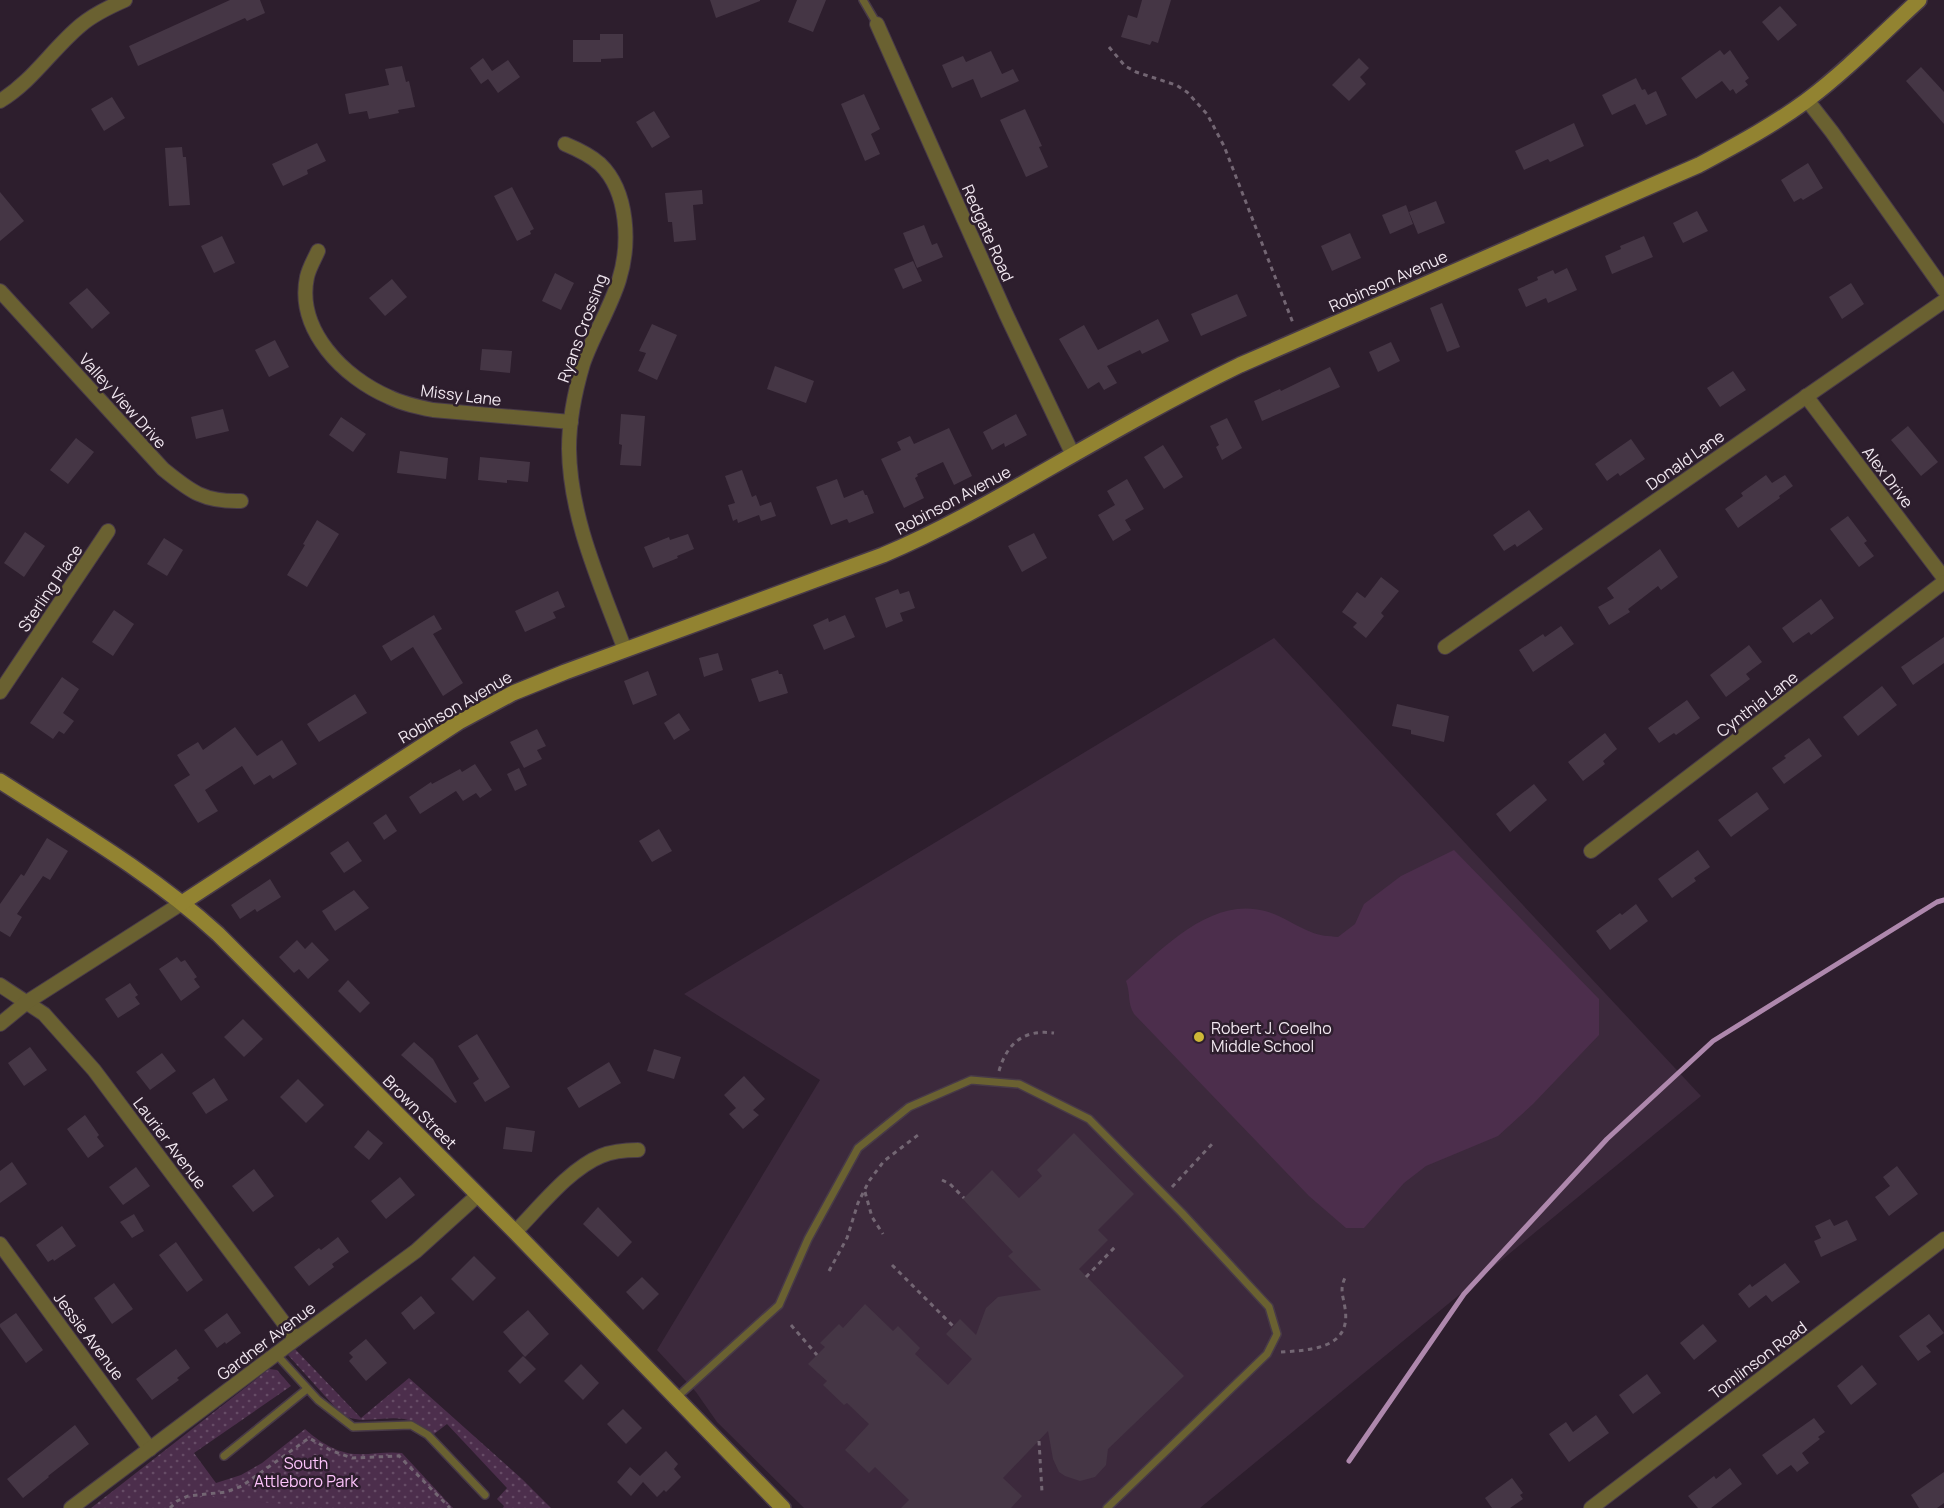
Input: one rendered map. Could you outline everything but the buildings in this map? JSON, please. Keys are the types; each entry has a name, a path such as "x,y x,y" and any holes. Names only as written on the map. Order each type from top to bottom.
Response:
{"street":[{"path":"0,102 29,80 80,25 97,13 125,0"},
{"name":"Robinson Avenue","path":"0,1024 27,1002 430,740 469,717 537,683 911,543 970,514 1204,382 1700,165 1758,133 1807,100 1919,0"},
{"name":"Redgate Road","path":"877,24 1006,314 1073,455"},
{"path":"1807,100 1944,290"},
{"name":"Ryans Crossing","path":"565,144 590,156 601,165 611,178 623,215 624,259 619,281 583,364 575,394 569,449 576,507 592,562 625,650"},
{"name":"Missy Lane","path":"318,251 307,277 307,307 311,322 331,354 344,368 372,388 399,401 433,410 571,422"},
{"name":"Valley View Drive","path":"0,291 163,469 192,491 206,498 222,502 241,501"},
{"name":"Donald Lane","path":"1445,647 1944,301"},
{"name":"Alex Drive","path":"1806,396 1944,580"},
{"name":"Sterling Place","path":"0,692 108,531"},
{"name":"Cynthia Lane","path":"1590,851 1944,580"},
{"name":"Brown Street","path":"0,781 126,862 182,903 218,934 515,1232 783,1508"},
{"name":"Laurier Avenue","path":"0,985 44,1014 94,1070 296,1339"},
{"path":"515,1232 573,1173 586,1164 612,1152 638,1150"},
{"name":"Gardner Avenue","path":"71,1508 416,1251 478,1195"},
{"name":"Tomlinson Road","path":"1591,1508 1944,1239"},
{"name":"Jessie Avenue","path":"0,1244 150,1449"}],"lane":[{"path":"863,0 877,24"},
{"path":"676,1398 779,1305 808,1239 858,1148 909,1107 971,1080 1019,1084 1089,1119 1182,1213 1269,1307 1277,1334 1268,1354 1107,1508"},
{"path":"276,1354 318,1400 353,1427 411,1425 428,1435 484,1495"},
{"path":"224,1456 307,1389"}],"path":[{"path":"1109,47 1125,66 1176,85 1187,92 1207,114 1224,146 1299,339"},
{"path":"998,1073 1007,1050 1018,1040 1029,1033 1054,1033"},
{"path":"829,1271 847,1238 869,1180 884,1161 918,1135"},
{"path":"1168,1191 1212,1144"},
{"path":"942,1180 950,1184 964,1198"},
{"path":"864,1190 872,1217 883,1234"},
{"path":"1086,1277 1115,1246"},
{"path":"892,1265 953,1326"},
{"path":"1279,1352 1321,1348 1335,1338 1346,1315 1341,1285 1346,1276"},
{"path":"791,1325 817,1355"},
{"path":"170,1508 177,1501 188,1496 226,1492 242,1486 309,1438 332,1451 352,1458 399,1456 450,1508"},
{"path":"1039,1440 1042,1492"}],"shaded area":[{"name":"Robert J. Coelho Middle School","path":"1274,638 1701,1096 1200,1508 804,1508 717,1422 696,1392 657,1350 820,1080 684,994"}],"green space":[{"path":"1454,850 1599,999 1599,1035 1533,1104 1498,1136 1426,1166 1404,1183 1364,1228 1346,1228 1309,1196 1134,1014 1130,1006 1126,981 1155,954 1189,928 1226,911 1245,908 1265,911 1314,933 1338,937 1355,924 1364,904 1401,876"},
{"name":"South Attleboro Park","path":"295,1349 361,1418 409,1378 522,1479 551,1508 503,1508 504,1506 497,1499 507,1488 447,1424 434,1434 404,1419 365,1420 342,1415 288,1355"},
{"name":"South Attleboro Park","path":"269,1369 277,1370 291,1386 194,1453 216,1483 241,1475 262,1463 305,1429 328,1446 348,1453 402,1453 453,1508 91,1508"},
{"path":"212,1496 223,1502 242,1500 282,1504 293,1508 185,1508 201,1497"}],"waterway":[{"path":"1349,1461 1464,1294 1607,1139 1713,1041 1937,902 1944,900"}],"place":[{"name":"Robert J. Coelho Middle School","path":"1199,1037"}]}
